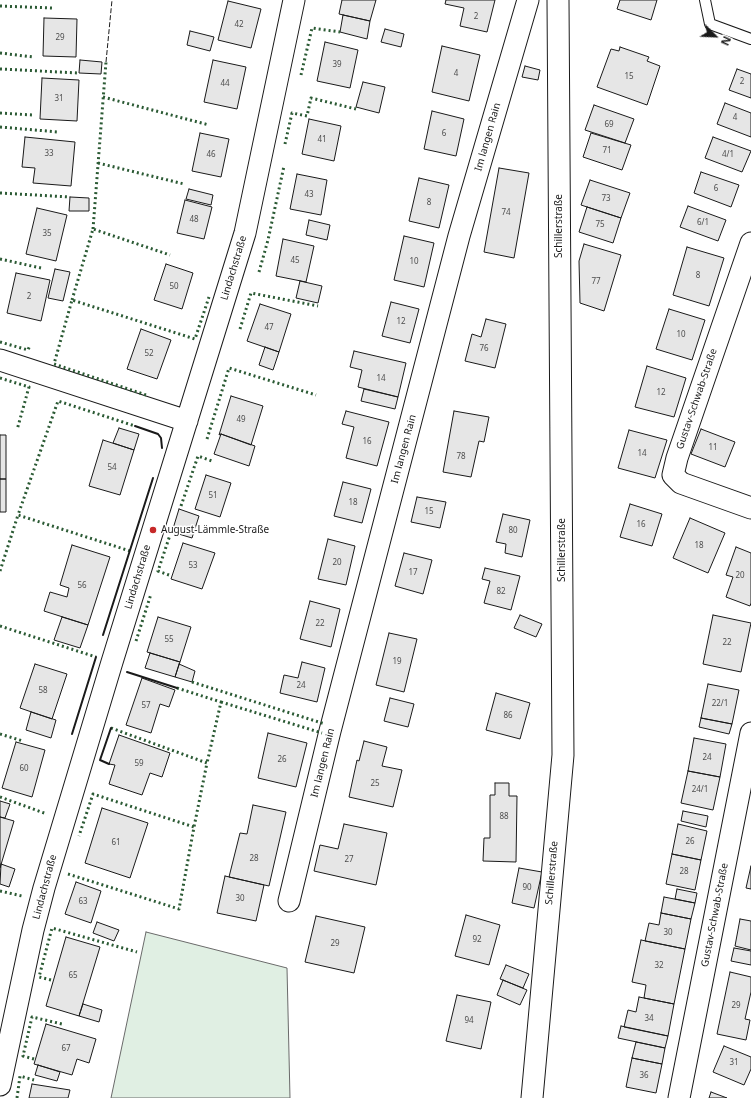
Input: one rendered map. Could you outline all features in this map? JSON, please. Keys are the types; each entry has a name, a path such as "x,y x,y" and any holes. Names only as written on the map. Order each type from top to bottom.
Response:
{"street":[{"name":"Lindachstraße","path":"0,1085 33,930 44,888 112,662 245,233 294,0"},
{"name":"Im langen Rain","path":"289,901 330,731 459,236 528,0"},
{"name":"Schillerstraße","path":"532,1098 563,755 558,0"},
{"name":"Gustav-Schwab-Straße","path":"751,243 677,458 673,474 681,483 751,508"},
{"path":"0,360 187,421"},
{"name":"Gustav-Schwab-Straße","path":"679,1098 751,733"}],"lane":[{"path":"706,0 710,24 751,39"}],"green space":[{"path":"146,932 287,968 290,1098 111,1098"}],"building":[{"path":"342,0 376,0 370,21 339,14"},
{"path":"446,0 495,0 487,32 460,26 464,8 445,4"},
{"path":"620,0 657,0 651,20 617,9"},
{"path":"228,1 261,9 251,48 218,40"},
{"path":"343,15 370,21 367,39 340,32"},
{"path":"44,18 77,19 76,57 43,56"},
{"path":"385,29 404,34 401,47 381,42"},
{"path":"190,31 214,37 210,51 187,45"},
{"path":"325,42 358,50 350,88 317,81"},
{"path":"442,46 480,55 469,101 432,92"},
{"path":"620,47 649,57 647,61 660,66 647,105 597,87 611,49 619,51"},
{"path":"80,60 102,62 101,74 79,73"},
{"path":"213,60 246,67 237,109 204,102"},
{"path":"525,66 540,70 538,80 522,77"},
{"path":"737,69 751,74 751,98 729,90"},
{"path":"42,78 79,80 77,121 40,119"},
{"path":"363,82 385,87 379,113 356,107"},
{"path":"725,103 751,113 751,137 717,124"},
{"path":"594,105 634,119 625,143 585,130"},
{"path":"432,111 464,119 456,156 424,149"},
{"path":"309,119 341,126 334,161 302,154"},
{"path":"200,133 229,139 221,177 192,171"},
{"path":"591,133 631,145 622,170 583,157"},
{"path":"25,137 75,142 71,186 33,183 35,168 22,167"},
{"path":"713,137 751,151 742,172 705,158"},
{"path":"499,168 529,173 514,258 484,252"},
{"path":"701,172 739,185 731,207 694,193"},
{"path":"297,174 327,180 321,215 290,209"},
{"path":"419,178 449,185 439,228 409,221"},
{"path":"590,180 630,193 621,218 581,205"},
{"path":"189,189 213,195 211,205 186,199"},
{"path":"70,197 89,198 89,211 69,211"},
{"path":"185,200 212,207 204,239 177,233"},
{"path":"688,206 726,220 718,241 680,227"},
{"path":"587,207 621,218 613,243 579,232"},
{"path":"37,208 67,215 56,261 26,254"},
{"path":"309,220 330,225 327,240 306,235"},
{"path":"404,236 434,243 424,287 394,280"},
{"path":"283,239 314,246 306,282 276,276"},
{"path":"584,244 621,255 604,311 580,303 579,261"},
{"path":"687,247 724,258 709,306 673,295"},
{"path":"166,264 193,273 182,309 154,300"},
{"path":"55,269 70,272 63,301 48,298"},
{"path":"16,273 50,280 41,321 7,313"},
{"path":"300,281 322,286 318,303 296,298"},
{"path":"391,302 419,309 410,343 382,336"},
{"path":"260,304 291,314 279,352 247,341"},
{"path":"669,309 705,320 692,360 656,349"},
{"path":"486,319 506,324 495,368 465,361 472,334 481,337"},
{"path":"141,329 171,340 157,379 127,369"},
{"path":"265,347 279,352 273,370 259,365"},
{"path":"354,351 406,363 398,397 358,387 362,370 350,367"},
{"path":"647,366 686,378 674,417 635,407"},
{"path":"364,389 398,397 395,409 361,401"},
{"path":"231,396 263,406 251,445 221,434 219,435"},
{"path":"346,411 389,422 377,466 346,458 354,427 342,424"},
{"path":"454,411 489,417 484,442 479,441 471,477 443,472"},
{"path":"119,428 139,434 134,450 113,443"},
{"path":"701,429 735,442 725,467 691,454"},
{"path":"629,430 667,440 655,478 618,468"},
{"path":"221,434 255,446 249,466 214,454"},
{"path":"0,435 6,435 6,479 0,479"},
{"path":"103,440 134,450 120,495 89,486"},
{"path":"206,475 231,483 220,517 195,509"},
{"path":"0,479 6,479 6,512 0,512"},
{"path":"343,482 371,489 362,523 334,516"},
{"path":"417,497 446,502 440,528 411,522"},
{"path":"630,504 662,514 652,546 620,537"},
{"path":"179,509 199,516 192,538 172,532"},
{"path":"503,514 530,520 522,557 505,553 506,544 496,542"},
{"path":"690,518 725,533 708,573 673,558"},
{"path":"328,539 355,546 346,585 318,579"},
{"path":"183,543 215,553 202,589 171,579"},
{"path":"72,545 110,557 88,625 44,611 50,592 67,597 69,588 60,585"},
{"path":"736,547 751,553 750,606 726,597 733,577 726,575"},
{"path":"404,553 432,560 423,594 395,586"},
{"path":"485,568 520,576 511,610 484,603 490,581 482,579"},
{"path":"310,601 340,609 331,647 300,639"},
{"path":"520,615 542,624 536,637 514,628"},
{"path":"713,615 751,623 741,672 703,664"},
{"path":"62,617 88,625 80,648 54,640"},
{"path":"158,617 191,627 180,662 147,652"},
{"path":"389,633 417,639 404,692 376,685"},
{"path":"150,653 180,662 175,677 145,668"},
{"path":"302,662 325,668 317,702 280,693 284,675 298,678"},
{"path":"35,664 67,674 52,719 20,708"},
{"path":"179,664 195,671 192,682 175,677"},
{"path":"142,678 175,690 169,707 160,704 151,733 126,725"},
{"path":"708,684 739,690 732,724 701,718"},
{"path":"496,693 530,703 520,739 486,730"},
{"path":"390,698 414,704 408,727 384,721"},
{"path":"31,712 56,720 51,738 26,730"},
{"path":"701,718 732,724 729,734 699,727"},
{"path":"268,733 307,743 296,787 258,778"},
{"path":"119,735 170,753 162,777 150,773 142,795 109,784 115,765 109,764"},
{"path":"694,738 726,744 720,777 688,771"},
{"path":"364,741 387,747 382,766 402,770 393,807 349,797 357,760 359,761"},
{"path":"16,742 45,750 32,797 2,788"},
{"path":"688,771 720,777 713,810 681,803"},
{"path":"495,783 509,783 509,796 517,796 516,862 483,861 484,838 490,838 490,795 495,795"},
{"path":"0,801 10,804 5,818 0,817"},
{"path":"253,805 286,812 269,886 229,877 240,833 247,834"},
{"path":"102,808 148,823 130,878 85,863"},
{"path":"683,811 708,816 706,827 681,821"},
{"path":"0,817 14,821 0,868"},
{"path":"344,824 387,833 376,885 314,871 320,845 338,849"},
{"path":"678,824 707,831 701,860 672,854"},
{"path":"672,854 701,860 695,890 666,884"},
{"path":"1,864 15,869 9,887 0,884"},
{"path":"751,866 751,889 746,888"},
{"path":"519,868 542,872 534,908 512,903"},
{"path":"225,876 264,885 256,921 217,913"},
{"path":"76,882 101,891 91,923 65,914"},
{"path":"677,889 697,893 695,903 675,899"},
{"path":"664,897 695,903 691,919 661,913"},
{"path":"661,913 691,919 685,949 645,941 649,923 659,925"},
{"path":"466,915 500,925 489,965 455,956"},
{"path":"316,916 365,927 354,973 305,962"},
{"path":"740,919 751,921 751,950 735,946"},
{"path":"97,922 119,930 114,941 93,933"},
{"path":"66,937 100,947 79,1016 46,1006"},
{"path":"641,940 685,949 674,1004 644,998 646,985 632,982"},
{"path":"734,948 751,951 751,965 731,961"},
{"path":"506,965 529,974 523,988 500,979"},
{"path":"730,972 751,977 751,992 745,1019 750,1020 746,1040 717,1034"},
{"path":"503,980 527,990 520,1005 497,995"},
{"path":"457,995 491,1002 481,1049 446,1041"},
{"path":"639,997 674,1004 668,1036 624,1027 628,1010 636,1012"},
{"path":"83,1004 102,1010 99,1022 79,1016"},
{"path":"46,1024 96,1039 89,1063 77,1059 72,1075 34,1064"},
{"path":"621,1026 668,1036 665,1048 618,1038"},
{"path":"636,1042 665,1048 662,1064 632,1058"},
{"path":"724,1046 751,1057 751,1069 744,1085 713,1072"},
{"path":"632,1058 662,1064 656,1093 626,1087"},
{"path":"38,1065 60,1072 57,1081 35,1075"},
{"path":"32,1084 70,1090 68,1098 29,1098"},
{"path":"711,1092 727,1098 709,1098"}],"hedge":[{"path":"0,6 53,8"},
{"path":"301,75 312,28 340,32"},
{"path":"0,53 33,57"},
{"path":"93,229 106,62"},
{"path":"0,69 79,73"},
{"path":"103,97 209,125"},
{"path":"285,144 292,113 307,116 311,98 356,109"},
{"path":"0,113 32,115"},
{"path":"0,127 58,132"},
{"path":"98,163 184,184"},
{"path":"259,272 268,240 284,166"},
{"path":"0,193 70,197"},
{"path":"72,300 93,229 170,255"},
{"path":"0,259 41,268"},
{"path":"240,329 251,293 318,306"},
{"path":"146,395 54,364 72,300 195,339 209,297"},
{"path":"0,342 28,350 30,345"},
{"path":"207,439 229,368 316,395"},
{"path":"0,378 29,387 17,430"},
{"path":"130,551 18,515 58,401 135,426"},
{"path":"181,506 198,456 212,461"},
{"path":"0,571 18,515"},
{"path":"169,575 158,571 170,535"},
{"path":"136,641 151,594"},
{"path":"0,626 96,657"},
{"path":"192,682 325,724"},
{"path":"177,688 221,702 207,763"},
{"path":"221,702 322,733"},
{"path":"111,728 207,763 194,827"},
{"path":"0,734 23,741"},
{"path":"68,874 179,909 194,827 93,794 79,836"},
{"path":"0,797 47,814"},
{"path":"0,891 22,896"},
{"path":"51,980 39,977 52,928 137,952"},
{"path":"34,1059 23,1056 32,1017 62,1024"},
{"path":"17,1098 20,1076 34,1080"}],"fence":[{"path":"106,62 112,0"}],"wall":[{"path":"135,426 158,434 161,438 162,448"},
{"path":"103,635 153,478"},
{"path":"72,734 96,657"},
{"path":"127,672 177,688"},
{"path":"109,764 100,760 111,728"}],"place":[{"name":"August-Lämmle-Straße","path":"153,530"}]}
